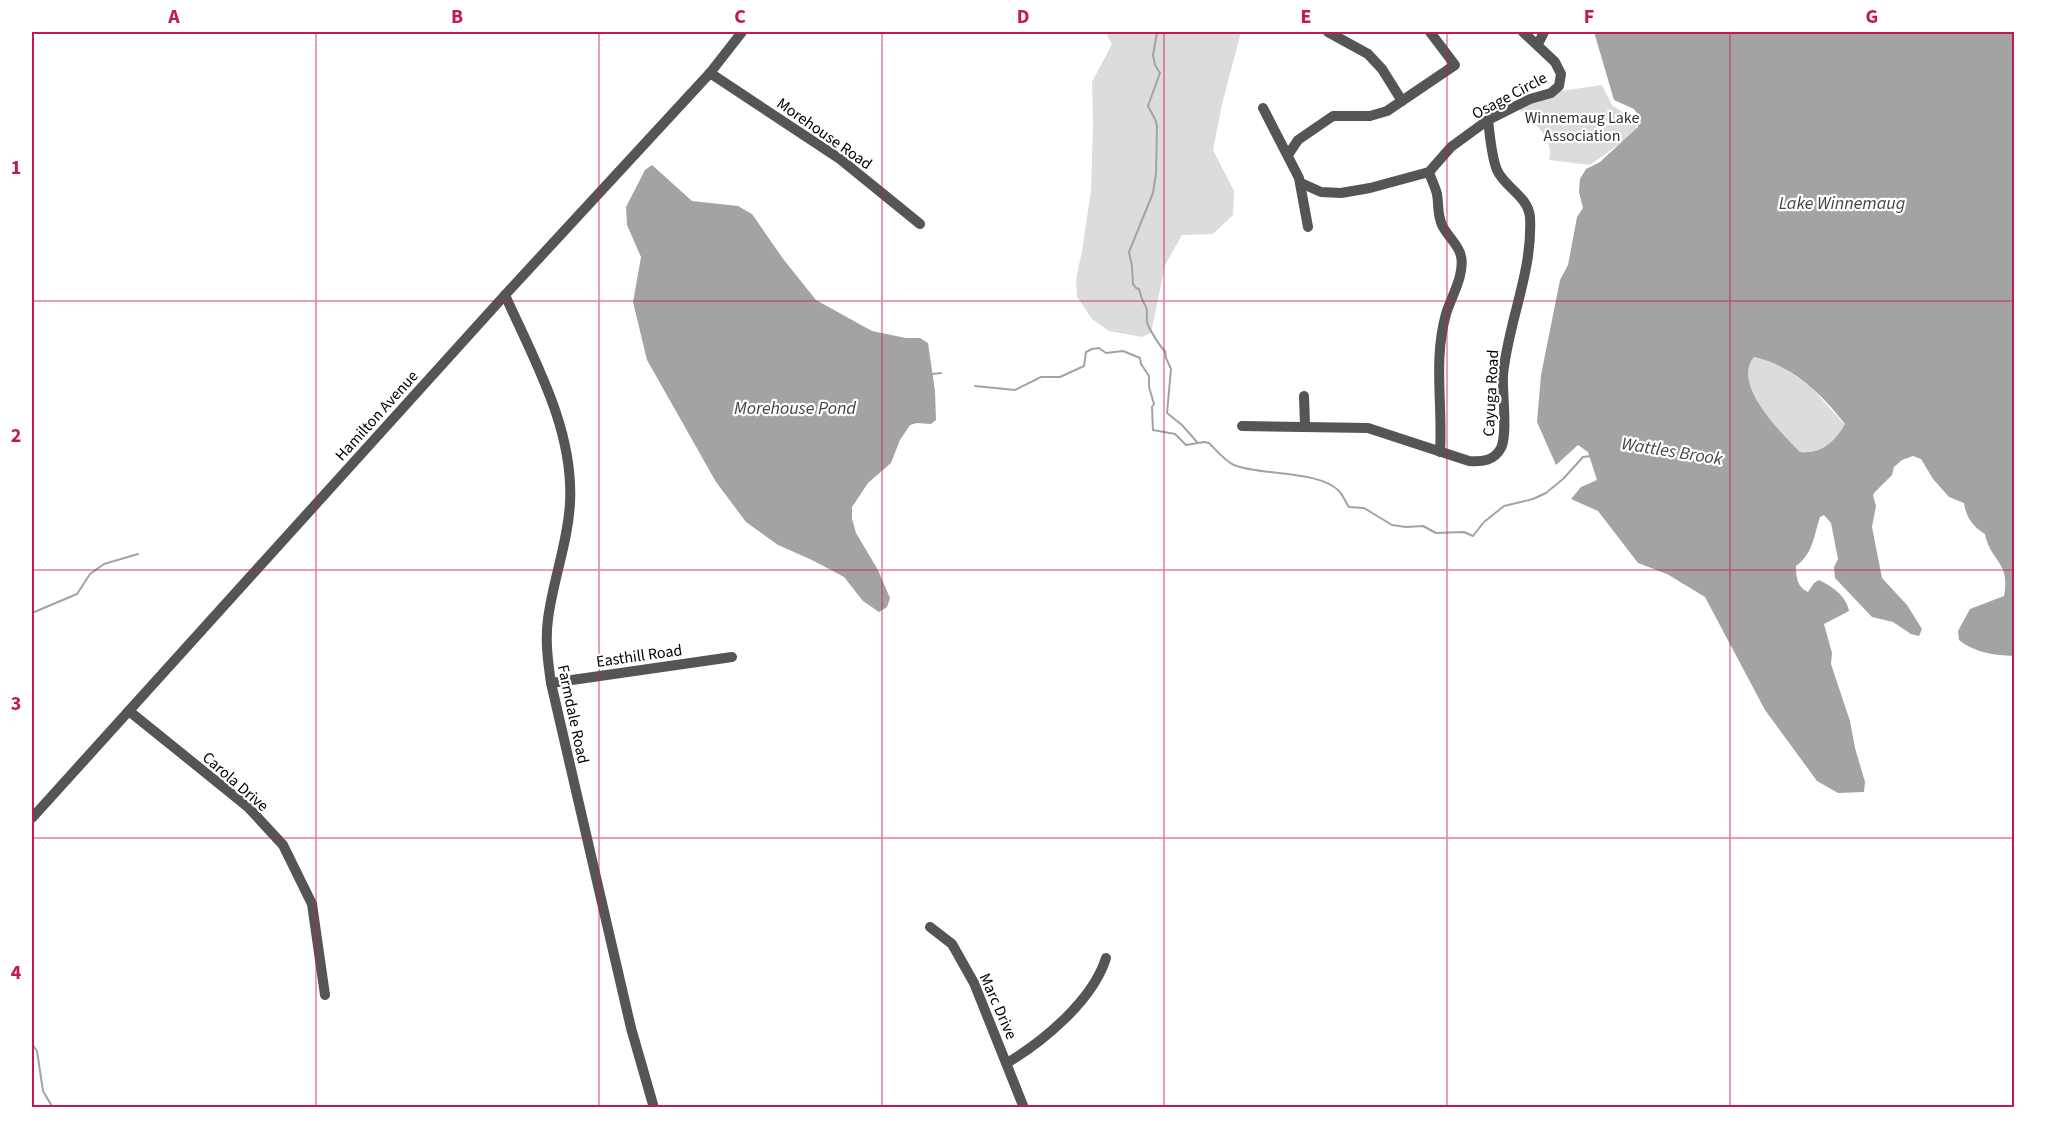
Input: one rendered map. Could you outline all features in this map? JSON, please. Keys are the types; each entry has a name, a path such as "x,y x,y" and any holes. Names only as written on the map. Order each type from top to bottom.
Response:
{"street":[{"name":"Hamilton Avenue","path":"32,818 710,73 742,32"},
{"path":"1328,32 1368,54 1382,69 1402,101"},
{"path":"1288,155 1298,140 1333,116 1370,116 1387,111 1455,65 1430,32"},
{"path":"1523,32 1538,44 1544,32"},
{"name":"Osage Circle","path":"1429,172 1451,147 1488,120 1530,99 1551,93 1559,86 1561,74 1556,62 1538,44"},
{"name":"Morehouse Road","path":"710,73 840,159 920,224"},
{"path":"1263,108 1301,183 1308,227"},
{"name":"Cayuga Road","path":"1242,426 1305,425 1368,428 1469,461 1482,462 1495,456 1502,447 1504,366 1529,254 1530,216 1526,202 1503,180 1496,168 1488,120"},
{"path":"1301,183 1321,192 1341,193 1370,188 1429,172 1437,195 1438,214 1443,228 1461,256 1461,270 1445,316 1439,360 1442,422 1440,452"},
{"name":"Farmdale Road","path":"506,295 564,436 570,502 548,621 546,653 550,683 631,1028 654,1107"},
{"path":"1304,396 1305,425"},
{"name":"Easthill Road","path":"550,683 732,657"},
{"name":"Carola Drive","path":"129,711 247,806 283,845 312,904 326,995"},
{"name":"Marc Drive","path":"930,927 952,944 974,983 1024,1107"},
{"path":"1007,1063 1053,1030 1097,981 1106,958"}],"green space":[{"path":"1105,32 1241,32 1222,104 1213,150 1234,191 1233,215 1213,234 1182,235 1165,265 1151,333 1142,337 1109,331 1092,319 1077,297 1076,279 1091,191 1092,82 1112,44"},
{"name":"Winnemaug Lake Association","path":"1602,85 1612,105 1637,122 1636,132 1590,165 1549,160 1549,144 1546,137 1518,108 1533,95"},
{"path":"1754,357 1777,363 1811,387 1845,425 1832,442 1815,451 1800,452 1782,433 1762,408 1749,381 1749,368"}],"water":[{"name":"Lake Winnemaug","path":"1594,32 2014,32 2014,656 1978,651 1959,640 1958,631 1970,609 2004,596 2005,576 1985,534 1977,528 1966,513 1964,503 1949,497 1933,479 1921,459 1913,456 1902,460 1894,467 1892,475 1875,492 1873,495 1876,506 1872,527 1882,578 1907,605 1922,629 1919,636 1911,634 1893,622 1872,617 1835,578 1834,567 1838,559 1831,523 1824,515 1820,517 1809,550 1796,566 1797,578 1801,587 1808,592 1814,583 1819,580 1824,582 1838,593 1848,606 1849,611 1824,624 1832,653 1831,664 1850,721 1865,782 1864,792 1838,793 1817,781 1765,710 1705,597 1667,574 1638,563 1598,511 1571,499 1581,487 1597,480 1588,452 1578,445 1556,465 1537,422 1541,375 1560,280 1568,265 1577,217 1583,208 1579,192 1580,179 1586,169 1600,162 1638,127 1639,116 1634,109 1614,100","holes":["1754,357 1768,361 1805,382 1845,424 1827,446 1814,451 1800,452 1771,421 1754,394 1749,381 1749,368"]},
{"name":"Morehouse Pond","path":"652,165 692,201 738,206 752,214 816,300 872,331 906,338 920,338 928,343 935,391 936,420 931,424 910,425 900,440 891,463 868,483 852,507 852,519 856,533 878,570 890,598 887,607 879,612 863,601 844,577 778,545 746,522 716,482 647,360 633,302 641,257 627,225 626,207 645,170"}],"waterway":[{"path":"1157,32 1153,55 1160,73 1148,106 1157,126 1156,173 1153,193 1129,252 1133,284 1139,289 1147,309 1148,325 1165,351 1171,369 1167,413 1197,442"},
{"name":"Wattles Brook","path":"975,386 1015,390 1041,377 1060,377 1084,366 1086,352 1092,349 1099,348 1106,353 1123,351 1140,358 1149,376 1149,387 1154,404 1152,407 1153,430 1175,434 1186,445 1209,443 1234,465 1259,471 1304,476 1330,484 1339,491 1349,507 1364,508 1392,525 1423,526 1436,533 1464,532 1473,536 1484,522 1504,506 1533,499 1546,493 1563,479 1583,457 1592,456"},
{"name":"Wattles Brook","path":"932,374 941,373"},
{"path":"32,613 77,594 90,574 104,564 138,554"},
{"path":"32,1044 37,1051 43,1091 53,1108"}]}
